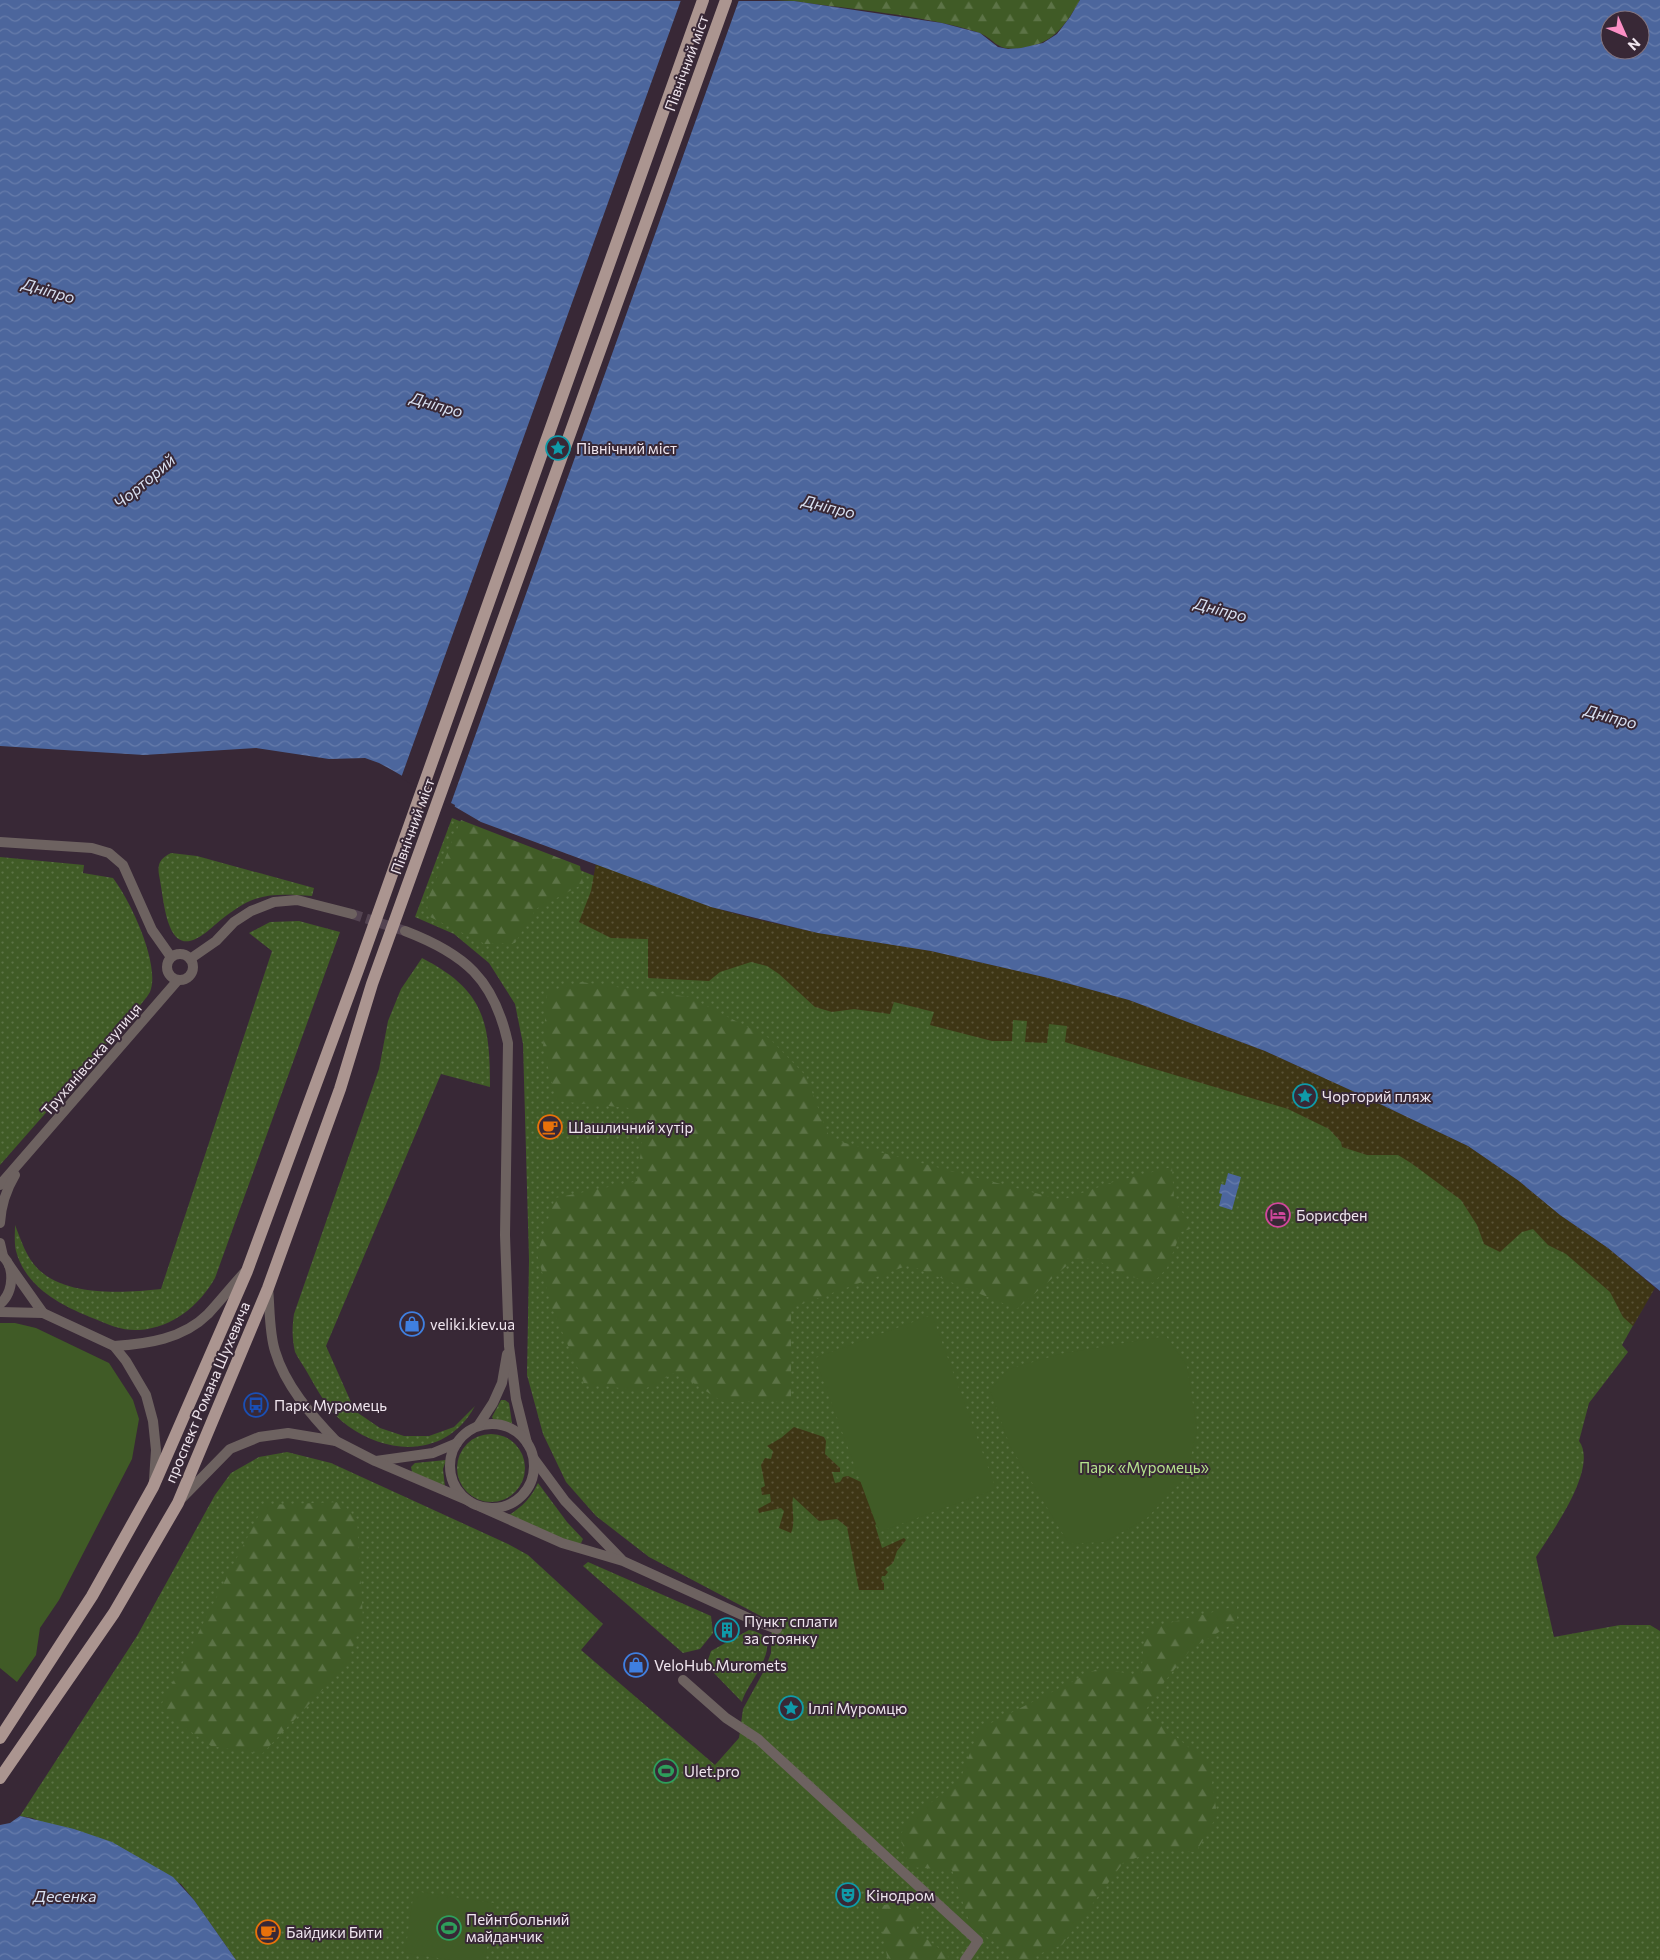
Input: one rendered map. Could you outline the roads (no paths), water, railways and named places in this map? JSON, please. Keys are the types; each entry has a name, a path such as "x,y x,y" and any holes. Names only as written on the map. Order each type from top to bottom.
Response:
{"main road":[{"name":"Північний міст","path":"355,978 703,0"},
{"name":"Північний міст","path":"372,984 726,0"},
{"name":"проспект Романа Шухевича","path":"0,1738 92,1596 153,1488 246,1271 355,978"},
{"name":"проспект Романа Шухевича","path":"0,1778 114,1613 178,1503 268,1288 340,1089 372,984"}],"street":[{"path":"0,842 92,848 109,853 123,865 152,930 170,957"},
{"path":"190,959 216,941 242,916 274,902 297,900 352,914"},
{"path":"405,930 434,942 457,956 477,975 494,999 502,1018 508,1043 506,1235 508,1346 516,1399 527,1443 534,1459 565,1501 623,1561"},
{"path":"181,954 190,959 193,966 191,974 186,979 178,980 171,977 167,971 170,957 181,954"},
{"name":"Труханівська вулиця","path":"0,1186 178,980"},
{"name":"Труханівська вулиця","path":"0,1223 1,1210 9,1185 25,1156"},
{"path":"0,1243 12,1280 10,1288 0,1304"},
{"path":"4,1258 43,1313"},
{"path":"114,1346 136,1345 163,1340 184,1330 206,1315 246,1271"},
{"path":"268,1288 274,1349 281,1368 317,1422 336,1441 374,1461 562,1543 623,1561 777,1629"},
{"path":"0,1312 43,1313 114,1346 126,1361 146,1395 153,1421 156,1450 153,1488"},
{"path":"478,1426 493,1404 502,1383 508,1346"},
{"path":"469,1501 459,1492 451,1475 451,1455 457,1443 466,1433 478,1426 492,1424 506,1426 518,1433 527,1443"},
{"path":"178,1503 230,1449 259,1437 288,1433 336,1441"},
{"path":"374,1461 433,1453 457,1443"},
{"path":"481,1507 501,1507 519,1498 528,1488 533,1476 534,1459"},
{"path":"683,1680 726,1718 758,1739 978,1941 965,1960"}],"water":[{"path":"0,0 794,1 942,23 980,33 998,47 1008,49 1043,43 1057,34 1080,0 1660,0 1660,1291 1608,1248 1560,1215 1519,1181 1468,1146 1265,1051 1129,1000 1048,978 931,951 818,933 711,907 481,822 392,770 365,758 329,759 256,748 144,755 0,746"},
{"path":"1228,1173 1241,1177 1232,1210 1219,1206 1222,1194 1219,1193 1221,1184 1225,1185"},
{"name":"Десенка","path":"20,1816 74,1829 112,1842 173,1877 194,1900 236,1960 0,1960 0,1825 10,1823"}],"tunnel":[{"path":"352,914 405,931"}],"place":[{"name":"Північний міст","path":"558,448"},
{"name":"Чорторий пляж","path":"1305,1096"},
{"name":"Шашличний хутір","path":"550,1127"},
{"name":"Борисфен","path":"1278,1215"},
{"name":"veliki.kiev.ua","path":"412,1324"},
{"name":"Парк Муромець","path":"256,1405"},
{"name":"Пункт сплати за стоянку","path":"727,1630"},
{"name":"VeloHub.Muromets","path":"636,1665"},
{"name":"Іллі Муромцю","path":"791,1708"},
{"name":"Ulet.pro","path":"666,1771"},
{"name":"Кінодром","path":"848,1895"},
{"name":"Пейнтбольний майданчик","path":"449,1928"},
{"name":"Байдики Бити","path":"268,1932"}],"water label":[{"name":"Дніпро","path":"49,290"},
{"name":"Дніпро","path":"437,404"},
{"name":"Чорторий","path":"144,481"},
{"name":"Дніпро","path":"829,506"},
{"name":"Дніпро","path":"1221,609"},
{"name":"Дніпро","path":"1611,716"}],"park label":[{"name":"Парк «Муромець»","path":"1144,1467"}]}
